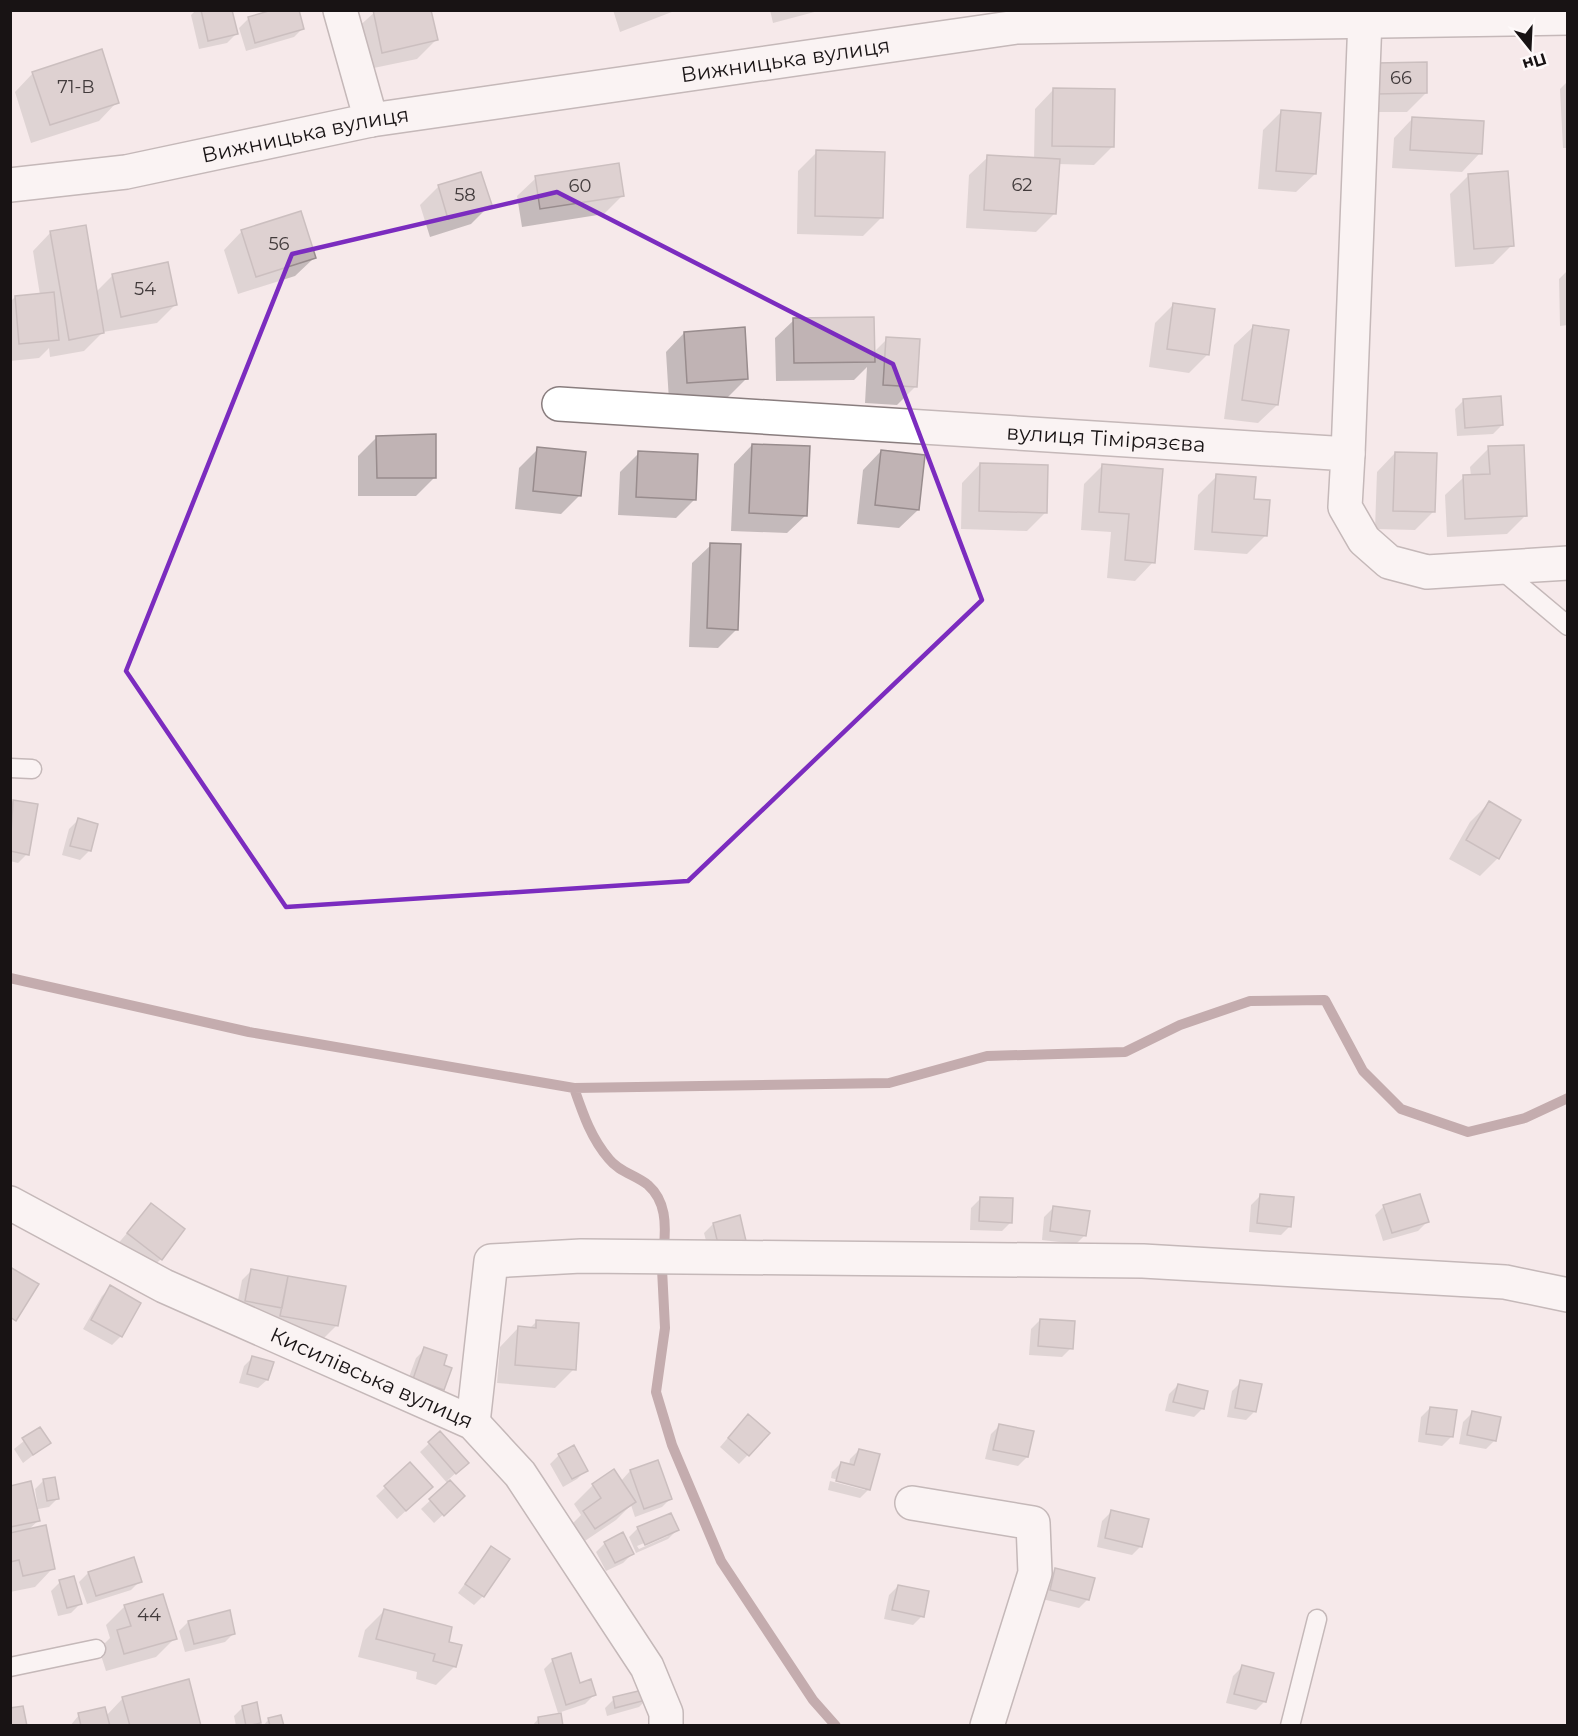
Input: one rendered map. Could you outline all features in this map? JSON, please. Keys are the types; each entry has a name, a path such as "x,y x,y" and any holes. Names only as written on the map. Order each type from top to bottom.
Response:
{"street":[{"path":"340,10 371,120"},
{"name":"Вижницька вулиця","path":"10,185 126,172 371,120 1014,19 1568,18"},
{"path":"1365,19 1345,507 1364,540 1389,562 1427,572 1568,562"},
{"name":"вулиця Тімірязєва","path":"559,404 1348,454"},
{"name":"Кисилівська вулиця","path":"10,1203 164,1286 473,1423 520,1474 647,1667 666,1713 666,1725"},
{"path":"473,1423 491,1261 581,1256 1143,1260 1505,1282 1568,1295"},
{"path":"912,1503 1033,1522 1035,1572 987,1725"}],"lane":[{"path":"1497,566 1568,626"},
{"path":"10,768 32,769"},
{"path":"1290,1725 1317,1619"},
{"path":"10,1666 96,1649"}],"highlighted area":[{"path":"557,192 893,364 982,600 688,881 286,907 126,671 292,254"}],"building":[{"path":"201,10 232,10 238,34 208,41"},
{"path":"272,10 299,10 304,29 255,43 248,17"},
{"path":"373,10 431,10 438,40 382,53"},
{"path":"102,49 119,103 50,125 32,72"},
{"path":"1427,62 1427,93 1376,94 1376,63"},
{"path":"1053,88 1115,89 1114,147 1052,146"},
{"path":"1281,110 1321,113 1316,174 1276,171"},
{"path":"1412,117 1484,121 1482,154 1410,150"},
{"path":"816,150 885,152 883,218 815,216"},
{"path":"987,155 1060,159 1056,214 984,210"},
{"path":"619,163 624,196 540,209 535,176"},
{"path":"1508,171 1514,246 1474,249 1468,174"},
{"path":"481,172 492,205 448,219 438,185"},
{"path":"301,211 316,258 256,277 241,230"},
{"path":"86,225 104,333 69,340 50,231"},
{"path":"168,262 177,305 121,317 112,274"},
{"path":"54,292 59,340 19,344 15,296"},
{"path":"1173,303 1215,309 1209,355 1167,349"},
{"path":"874,317 875,362 794,363 793,318"},
{"path":"1253,325 1289,330 1278,405 1242,400"},
{"path":"745,327 748,379 687,383 684,332"},
{"path":"886,337 920,339 917,387 883,385"},
{"path":"1501,396 1503,425 1465,428 1463,399"},
{"path":"436,434 436,478 377,478 376,436"},
{"path":"752,444 810,446 807,516 749,513"},
{"path":"1524,445 1527,516 1465,519 1463,475 1490,474 1488,446"},
{"path":"537,447 586,452 581,496 533,491"},
{"path":"881,450 925,455 919,510 875,505"},
{"path":"638,451 698,454 696,500 636,497"},
{"path":"1395,452 1437,453 1435,512 1393,511"},
{"path":"980,463 1048,465 1047,513 979,511"},
{"path":"1102,464 1163,469 1155,563 1125,560 1129,514 1099,512"},
{"path":"1216,474 1256,477 1254,499 1270,500 1267,536 1212,532"},
{"path":"710,543 741,544 738,630 707,628"},
{"path":"13,800 38,804 29,855 10,851"},
{"path":"1489,801 1521,820 1499,859 1466,840"},
{"path":"78,818 98,824 91,851 70,846"},
{"path":"1260,1194 1294,1197 1291,1227 1257,1223"},
{"path":"1420,1194 1429,1222 1392,1233 1383,1205"},
{"path":"980,1197 1013,1198 1012,1223 979,1221"},
{"path":"151,1203 185,1229 162,1260 127,1233"},
{"path":"1053,1206 1090,1211 1086,1236 1050,1231"},
{"path":"740,1215 746,1241 719,1248 713,1223"},
{"path":"10,1267 39,1284 16,1321 10,1317"},
{"path":"251,1269 288,1276 282,1308 245,1301"},
{"path":"288,1276 346,1286 338,1326 280,1316"},
{"path":"110,1285 141,1303 122,1337 91,1320"},
{"path":"1040,1319 1075,1321 1073,1349 1038,1346"},
{"path":"536,1320 579,1323 576,1370 515,1365 518,1326 536,1328"},
{"path":"424,1347 447,1355 444,1365 452,1368 444,1390 413,1379"},
{"path":"252,1356 274,1362 268,1380 247,1374"},
{"path":"1240,1380 1262,1384 1256,1412 1235,1408"},
{"path":"1178,1384 1208,1391 1204,1409 1173,1402"},
{"path":"1430,1407 1457,1410 1453,1437 1426,1434"},
{"path":"1472,1411 1501,1417 1496,1441 1467,1435"},
{"path":"748,1414 770,1433 749,1456 728,1438"},
{"path":"999,1424 1034,1431 1028,1457 993,1450"},
{"path":"40,1427 51,1443 33,1455 22,1438"},
{"path":"440,1431 469,1463 456,1474 428,1442"},
{"path":"574,1445 588,1471 572,1479 558,1454"},
{"path":"859,1449 880,1454 870,1490 836,1481 841,1462 854,1465"},
{"path":"658,1460 672,1499 644,1509 630,1470"},
{"path":"410,1462 433,1487 406,1511 384,1486"},
{"path":"614,1469 636,1502 595,1529 583,1511 601,1498 592,1484"},
{"path":"55,1477 59,1499 47,1501 43,1479"},
{"path":"450,1480 465,1496 444,1516 429,1499"},
{"path":"31,1481 40,1521 10,1527 10,1486"},
{"path":"1111,1510 1149,1519 1142,1547 1105,1538"},
{"path":"671,1513 679,1530 645,1545 637,1527"},
{"path":"46,1525 55,1569 23,1576 19,1560 10,1562 10,1533"},
{"path":"623,1532 634,1554 615,1563 604,1542"},
{"path":"491,1546 510,1559 484,1597 465,1584"},
{"path":"134,1557 142,1582 96,1596 88,1572"},
{"path":"1055,1568 1095,1578 1089,1600 1050,1590"},
{"path":"74,1576 82,1604 67,1608 59,1580"},
{"path":"898,1585 929,1591 924,1617 892,1610"},
{"path":"163,1594 177,1639 124,1654 117,1630 131,1626 124,1605"},
{"path":"384,1609 452,1627 449,1642 462,1645 456,1667 433,1661 435,1654 376,1639"},
{"path":"230,1610 235,1634 194,1644 188,1621"},
{"path":"571,1653 580,1683 591,1679 596,1695 566,1705 552,1659"},
{"path":"1242,1665 1274,1673 1266,1702 1234,1694"},
{"path":"189,1679 201,1726 130,1726 122,1697"},
{"path":"647,1689 650,1699 615,1708 613,1697"},
{"path":"257,1702 261,1723 246,1726 242,1706"},
{"path":"23,1706 27,1726 10,1726 10,1708"},
{"path":"105,1707 110,1726 81,1726 78,1713"},
{"path":"561,1713 563,1726 539,1726 538,1717"},
{"path":"281,1715 284,1726 270,1726 268,1718"}],"waterway":[{"path":"10,978 249,1032 574,1088 889,1083 987,1056 1125,1052 1180,1025 1250,1001 1325,1000 1363,1071 1401,1109 1468,1132 1525,1118 1568,1098"},
{"path":"574,1088 588,1125 603,1151 618,1167 648,1185 658,1198 664,1213 664,1246"},
{"path":"662,1269 665,1328 656,1392 672,1445 721,1561 813,1700 836,1726"}]}
